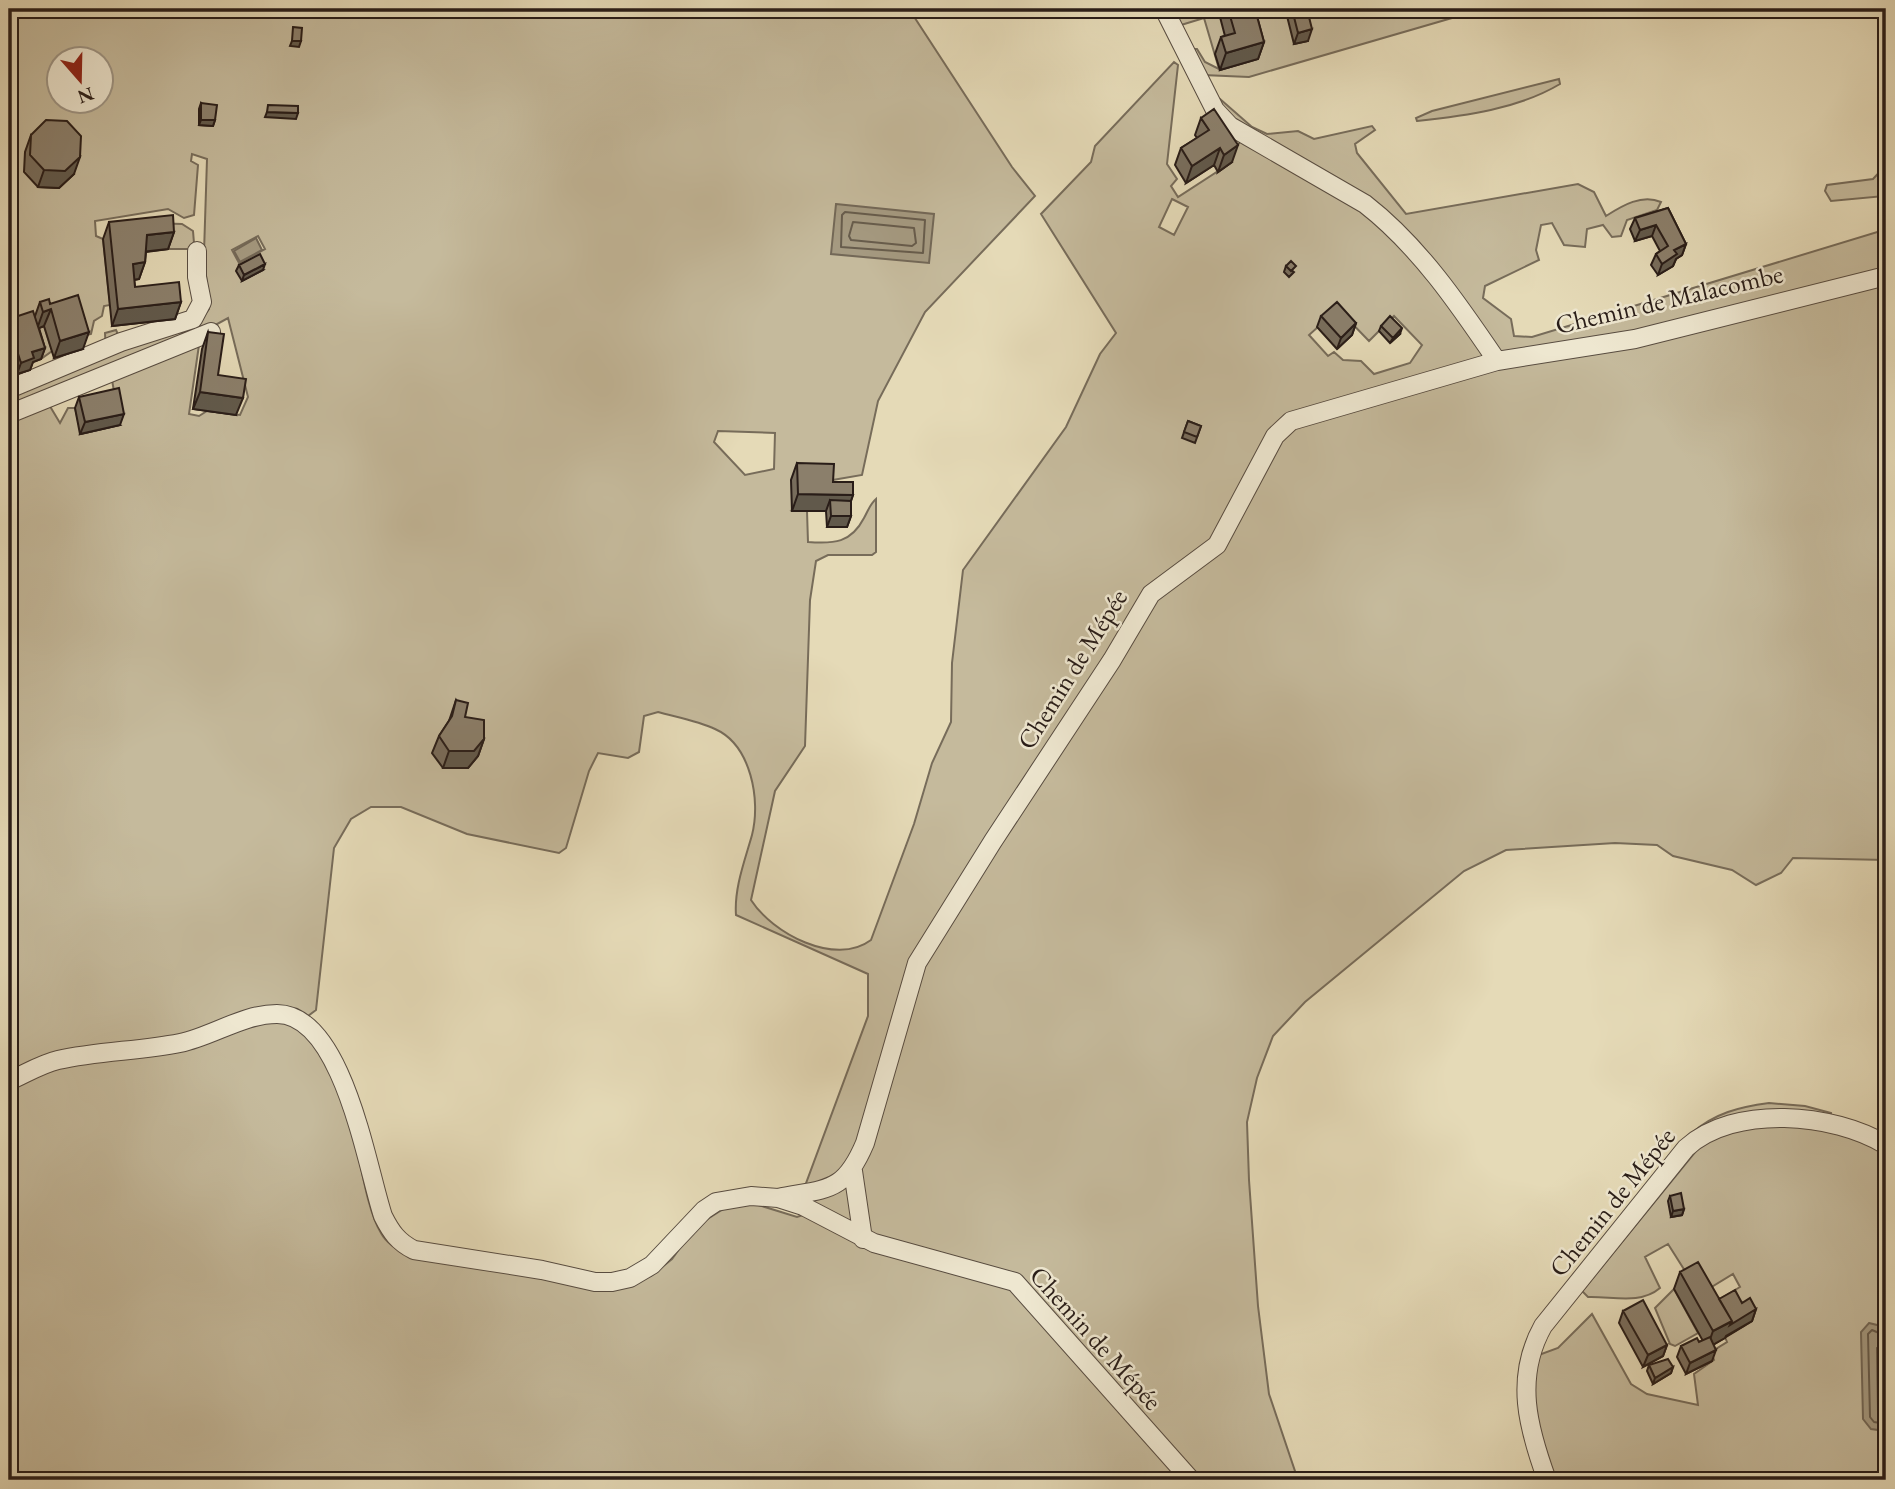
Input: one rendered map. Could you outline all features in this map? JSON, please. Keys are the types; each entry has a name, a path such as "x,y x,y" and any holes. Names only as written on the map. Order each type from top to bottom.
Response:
{"street":[{"path":"1164,9 1216,110 1230,126 1365,204 1384,219 1452,295 1497,361"},
{"path":"9,389 121,342 193,319 202,302 197,277 197,251"},
{"name":"Chemin de Malacombe","path":"1497,361 1635,339 1886,276"},
{"path":"9,414 211,332"},
{"name":"Chemin de Mépée","path":"853,1171 865,1143 918,963 993,841 1112,660 1151,594 1217,545 1275,436 1303,415 1497,361"},
{"path":"9,1081 59,1060 181,1042 259,1016 293,1017 319,1039 336,1068 355,1113 383,1216 398,1240 414,1250 542,1270 595,1282 630,1278 662,1255 704,1210 716,1202 751,1196 778,1198 831,1187 853,1171 863,1239"},
{"name":"Chemin de Mépée","path":"1546,1480 1525,1409 1525,1386 1535,1339 1686,1148 1699,1137 1714,1130 1776,1119 1808,1120 1855,1128 1886,1145"},
{"name":"Chemin de Mépée","path":"778,1198 803,1206 863,1239 1015,1282 1191,1480"}],"shaded area":[{"path":"9,9 909,9 1012,167 1035,196 925,312 878,401 862,475 827,481 792,510 807,511 808,542 834,542 853,533 876,499 876,552 872,555 828,555 816,561 810,600 805,746 775,791 751,900 774,924 789,934 823,948 840,950 871,940 914,824 932,763 951,722 952,663 963,570 1066,427 1100,354 1116,333 1041,214 1091,162 1095,146 1174,62 1178,65 1167,164 1177,179 1171,186 1178,197 1232,162 1210,129 1240,127 1217,101 1220,99 1252,127 1267,134 1298,131 1314,139 1372,126 1375,130 1355,144 1357,153 1406,214 1578,184 1594,192 1606,216 1640,200 1661,202 1657,210 1627,220 1621,236 1612,237 1603,225 1587,229 1585,247 1564,245 1552,223 1541,225 1536,250 1539,260 1485,286 1483,298 1511,319 1514,336 1532,337 1884,230 1886,213 1886,860 1793,858 1781,873 1756,885 1732,870 1673,856 1657,845 1615,843 1506,850 1464,871 1305,1002 1273,1036 1257,1078 1247,1122 1258,1306 1269,1394 1298,1480 9,1480 9,418 48,403 60,423 68,408 75,408 81,434 120,425 112,380 199,345 189,414 199,416 207,411 240,415 248,397 228,318 199,334 9,409 9,394 106,354 105,333 116,330 124,348 197,324 209,309 204,253 207,159 192,154 191,161 198,165 194,215 184,218 168,209 95,221 96,236 103,239 110,305 104,306 102,316 94,321 91,334 79,337 72,312 37,328 44,326 52,351 41,359 9,329","holes":["1172,199 1188,207 1174,235 1159,227","258,236 265,249 239,263 232,250","1338,309 1369,341 1394,316 1422,345 1410,363 1374,374 1361,361 1343,360 1334,352 1328,356 1309,335","718,431 775,433 774,469 745,475 714,442","658,712 715,729 737,747 745,760 754,790 755,806 752,835 738,884 736,915 868,974 868,1016 805,1186 803,1215 797,1217 755,1204 728,1206 695,1227 672,1259 651,1276 590,1285 410,1256 387,1241 375,1220 345,1102 304,1019 316,1010 334,848 351,819 371,807 401,807 467,834 559,853 566,848 589,771 598,753 628,758 639,752 644,716"]},
{"path":"1173,9 1483,9 1249,77 1203,75 1193,49 1197,49 1205,62 1219,69 1204,18 1181,25"},
{"path":"1559,79 1560,84 1544,93 1491,110 1417,121 1416,118 1432,111"},
{"path":"1886,165 1886,202 1884,196 1831,201 1825,191 1827,185 1873,179"},
{"path":"150,223 182,224 193,231 194,243 188,249 168,249 166,232"},
{"path":"1769,1103 1805,1106 1831,1113 1829,1129 1886,1150 1886,1480 1553,1480 1533,1415 1536,1356 1558,1348 1592,1314 1631,1384 1647,1394 1698,1405 1694,1374 1714,1360 1711,1352 1727,1342 1725,1337 1744,1326 1711,1312 1668,1244 1645,1257 1660,1288 1652,1293 1635,1298 1588,1297 1582,1291 1705,1140 1692,1133 1719,1116","holes":["1733,1274 1740,1287 1718,1300 1710,1288"]},
{"path":"1674,1289 1698,1333 1675,1346 1670,1344 1655,1308"}],"water":[{"path":"836,204 934,214 929,263 831,254"},
{"path":"256,238 262,250 240,262 234,251"},
{"path":"1869,1323 1881,1326 1886,1332 1886,1431 1871,1429 1863,1419 1861,1332"}],"building":[{"path":"1228,9 1255,9 1264,42 1226,53 1221,37 1235,33"},
{"path":"1292,9 1307,9 1312,29 1298,33"},
{"path":"293,27 302,28 301,41 292,41"},
{"path":"201,103 217,105 215,120 201,120"},
{"path":"268,105 298,106 298,113 267,112"},
{"path":"1214,109 1238,145 1224,155 1220,148 1192,166 1181,148 1209,130 1201,118"},
{"path":"46,120 67,121 81,136 80,157 65,171 44,170 30,155 31,135"},
{"path":"1668,208 1686,244 1674,250 1677,254 1662,264 1656,254 1668,246 1656,225 1640,230 1635,218"},
{"path":"173,215 174,232 147,235 145,262 133,264 135,287 179,282 181,302 118,309 109,222"},
{"path":"260,254 265,264 244,275 239,265"},
{"path":"1291,261 1296,266 1291,271 1286,266"},
{"path":"78,295 89,332 60,341 51,309 43,312 40,302 49,299 50,304"},
{"path":"1337,302 1356,323 1341,338 1321,316"},
{"path":"33,311 45,348 32,352 34,358 21,363 9,319"},
{"path":"1390,316 1402,328 1393,338 1381,326"},
{"path":"208,332 224,334 218,375 246,379 243,398 200,392"},
{"path":"119,388 124,414 85,422 79,397"},
{"path":"1188,421 1201,426 1197,437 1184,432"},
{"path":"797,463 834,464 833,482 853,482 853,495 798,494"},
{"path":"830,500 851,501 851,516 831,516"},
{"path":"456,700 468,703 465,717 484,720 484,739 474,751 449,751 439,736 452,716"},
{"path":"1681,1193 1684,1209 1673,1211 1670,1196"},
{"path":"1698,1262 1732,1321 1713,1331 1680,1272"},
{"path":"1735,1290 1742,1303 1750,1298 1756,1309 1730,1325 1732,1321 1719,1299"},
{"path":"1643,1300 1667,1345 1648,1355 1623,1311"},
{"path":"1710,1337 1716,1350 1690,1363 1681,1346 1697,1338 1699,1342"},
{"path":"1668,1359 1673,1367 1655,1378 1649,1365"}]}
